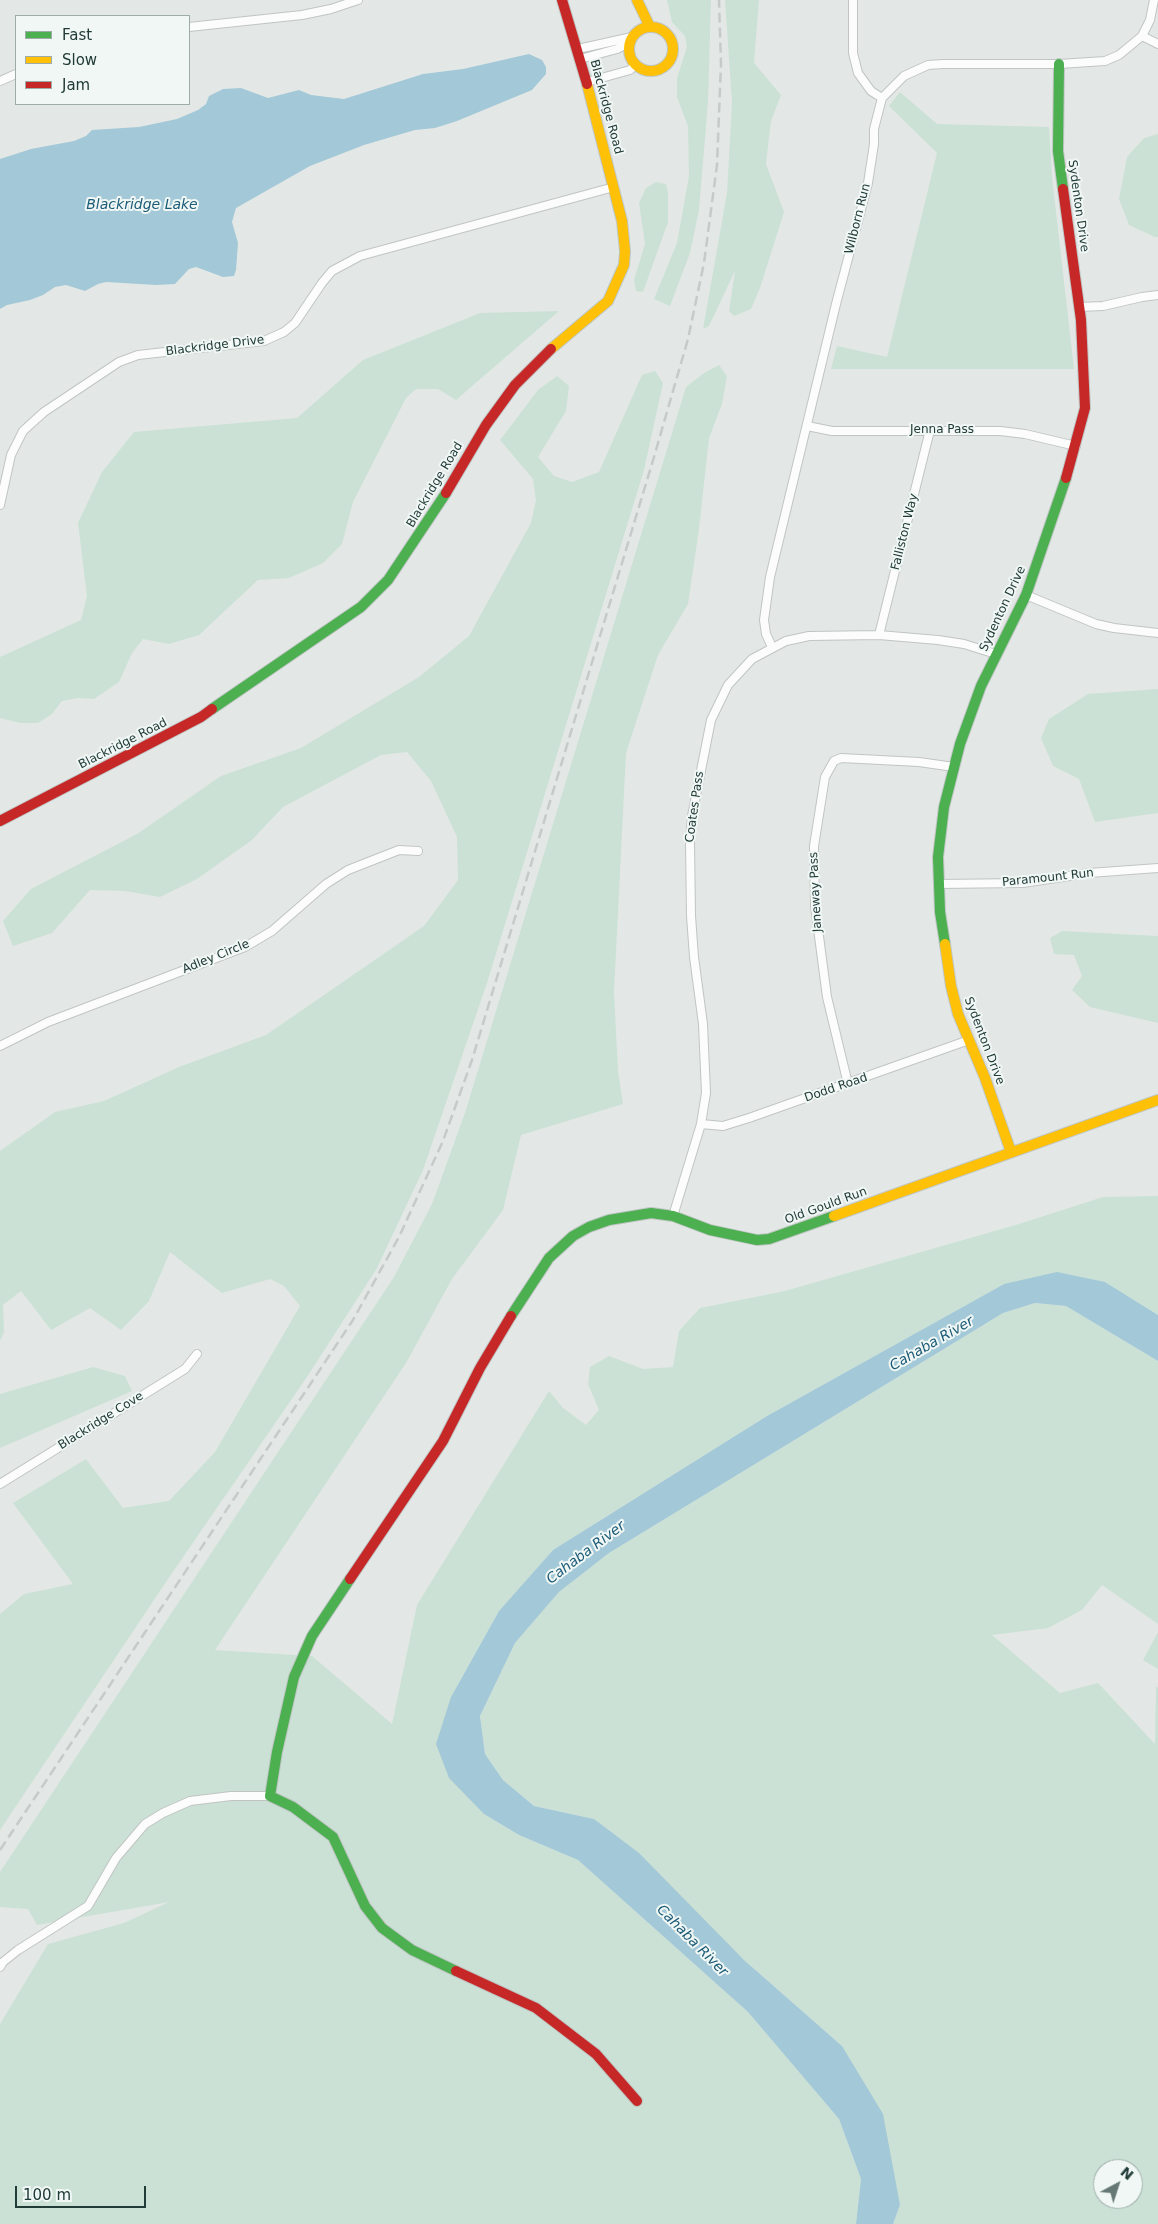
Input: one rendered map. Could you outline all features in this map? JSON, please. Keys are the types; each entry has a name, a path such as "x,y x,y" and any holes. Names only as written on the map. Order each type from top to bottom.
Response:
{"street":[{"path":"190,27 302,15 331,9 358,0"},
{"name":"Blackridge Road","path":"0,822 201,717 348,618 373,596 400,564 431,518 486,425 514,386 554,346 608,301 620,277 625,250 622,221 587,82 562,0"},
{"path":"637,0 650,27"},
{"path":"853,0 853,53 858,73 871,91 882,98"},
{"name":"Wilborn Run","path":"772,647 766,634 764,620 766,598 836,304 868,183 874,144 874,129 882,98 904,76 928,65 1059,64 1105,61 1119,55 1142,36 1150,20 1154,0"},
{"path":"579,54 617,49 631,40 640,30 650,27 661,29 670,36 674,47 672,58 665,67 656,71 643,70 635,65 629,55 631,40"},
{"path":"1142,36 1158,44"},
{"name":"Sydenton Drive","path":"1011,1152 958,1014 951,986 944,948 938,884 940,832 954,767 970,715 996,654 1026,595 1046,542 1076,446 1085,408 1079,307 1058,151 1059,64"},
{"path":"587,82 630,70 635,65"},
{"path":"0,80 15,74"},
{"name":"Blackridge Drive","path":"0,506 11,455 23,431 44,412 119,362 138,355 264,341 284,332 295,323 322,282 332,271 360,256 614,187"},
{"path":"1079,307 1103,306 1158,295"},
{"name":"Jenna Pass","path":"807,426 832,431 1000,431 1025,434 1076,446"},
{"name":"Falliston Way","path":"879,635 930,430"},
{"path":"1026,595 1096,624 1158,633"},
{"name":"Coates Pass","path":"673,1216 701,1124 706,1093 706,1056 691,916 690,842 692,816 711,720 728,685 752,659 772,647 786,641 816,635 879,635 964,644 996,654"},
{"name":"Janeway Pass","path":"848,1084 827,997 815,906 814,846 825,777 834,760 841,758 919,762 954,767"},
{"name":"Adley Circle","path":"0,1046 48,1022 245,947 272,931 326,884 348,870 399,850 418,850"},
{"name":"Paramount Run","path":"938,884 1024,883 1089,873 1158,868"},
{"name":"Dodd Road","path":"701,1124 723,1126 848,1084 969,1040"},
{"name":"Old Gould Run","path":"270,1796 277,1752 294,1677 312,1636 443,1441 480,1368 523,1298 550,1258 562,1245 589,1227 630,1215 651,1214 673,1216 732,1236 757,1240 769,1239 1158,1100"},
{"name":"Blackridge Cove","path":"0,1484 185,1369 197,1354"},
{"path":"0,1967 3,1962 18,1950 88,1906 116,1858 145,1824 163,1813 190,1801 231,1796 270,1796 293,1807 334,1837 365,1906 382,1928 412,1950 536,2008 596,2054 637,2101"}],"green space":[{"path":"667,0 711,0 708,102 699,210 690,253 670,306 654,299 677,243 689,176 688,126 677,97 677,78 687,47 685,36 672,22"},
{"path":"725,0 759,0 754,63 781,95 771,121 766,164 784,212 760,288 751,309 734,316 729,311 735,271 709,326 703,329 727,193 732,102"},
{"path":"900,92 937,124 1049,127 1052,177 1074,369 831,369 837,346 887,357 937,153 889,106"},
{"path":"1158,134 1158,237 1155,237 1129,225 1119,199 1127,157 1144,138"},
{"path":"656,182 666,184 668,193 668,222 643,292 636,291 634,280 645,244 639,203 646,188"},
{"path":"559,311 456,400 438,389 416,389 406,398 353,502 342,544 323,563 289,578 258,580 199,635 169,644 143,639 132,653 119,682 94,699 78,698 62,701 52,714 38,723 20,723 0,718 0,657 81,620 87,596 78,523 102,472 134,432 297,418 363,360 480,313"},
{"path":"719,365 727,376 722,404 709,438 699,529 688,604 658,655 626,753 614,992 618,1071 623,1104 521,1135 503,1210 452,1279 406,1363 215,1650 312,1656 392,1724 417,1605 549,1391 563,1408 586,1425 599,1410 588,1384 590,1367 609,1356 643,1369 673,1367 679,1331 700,1308 785,1291 1019,1224 1103,1197 1158,1196 1158,1315 1105,1282 1004,1284 767,1416 553,1550 499,1611 451,1697 484,1814 519,1835 578,1860 748,2012 839,2119 861,2179 856,2224 0,2224 0,2024 48,1944 124,1923 169,1902 37,1925 28,1909 0,1907 0,1872 394,1277 432,1204 465,1113 686,387 704,373"},
{"path":"655,371 663,383 644,470 487,983 423,1170 377,1268 309,1374 168,1579 0,1830 0,1614 24,1594 73,1584 13,1503 86,1459 123,1508 169,1501 215,1452 300,1306 284,1286 270,1279 222,1293 170,1252 149,1301 121,1330 90,1308 51,1330 21,1291 3,1305 4,1332 0,1341 0,1151 55,1112 104,1101 179,1067 266,1035 424,926 458,880 457,837 431,781 407,752 381,755 283,807 252,840 197,879 160,897 125,891 90,890 52,933 13,946 3,921 31,889 137,834 221,776 301,748 419,677 469,636 531,523 536,500 533,479 500,440 538,390 557,376 569,386 566,411 538,457 554,476 572,482 599,472 642,375"},
{"path":"1158,689 1158,813 1095,822 1079,779 1053,766 1041,738 1049,719 1088,694"},
{"path":"1062,931 1158,936 1158,1023 1090,1007 1072,990 1082,976 1074,955 1054,954 1050,938"},
{"path":"1035,1303 1066,1306 1158,1361 1158,1624 1102,1585 1082,1610 1048,1628 992,1635 1060,1693 1098,1683 1155,1744 1156,1686 1158,1688 1158,2224 893,2224 900,2205 842,2046 744,1960 594,1819 534,1806 503,1780 485,1754 480,1716 515,1643 559,1592 609,1553 1003,1313"},
{"path":"93,1367 125,1376 132,1391 0,1448 0,1394"},
{"path":"1158,1632 1158,1669 1143,1660"}],"water":[{"name":"Blackridge Lake","path":"529,54 542,60 546,67 546,74 532,90 457,121 435,128 415,130 364,145 310,166 236,208 232,222 238,243 234,276 223,277 196,267 189,269 175,284 156,285 106,282 85,291 66,285 55,287 43,295 7,305 0,309 0,159 31,149 74,141 86,136 92,130 139,127 177,119 198,110 206,104 209,96 223,89 241,88 268,98 299,90 311,95 344,99 423,74 463,69"},
{"name":"Cahaba River","path":"1057,1272 1105,1282 1158,1315 1158,1361 1066,1306 1035,1303 1003,1313 609,1553 559,1592 515,1643 480,1716 485,1754 503,1780 534,1806 594,1819 639,1853 744,1960 842,2046 883,2114 900,2205 893,2224 856,2224 861,2179 839,2119 748,2012 578,1860 519,1835 484,1814 449,1778 436,1744 451,1697 499,1611 553,1550 767,1416 1004,1284"}],"railway":[{"path":"0,1850 353,1320 399,1237 443,1141 472,1060 688,339 704,263 717,165 721,64 719,0"}],"traffic: fast":[{"path":"1059,64 1058,151 1063,189"},
{"path":"945,944 940,912 938,857 944,807 960,744 981,686 1026,595 1066,478"},
{"path":"212,709 361,607 388,580 446,493"},
{"path":"511,1316 549,1258 573,1236 589,1227 609,1220 651,1213 673,1216 710,1230 757,1240 769,1239 834,1216"},
{"path":"350,1579 312,1636 294,1677 277,1752 270,1796 293,1807 333,1837 365,1906 382,1928 412,1950 456,1971"}],"traffic: slow":[{"path":"637,0 650,27"},
{"path":"655,27 667,33 672,40 673,49 672,58 667,65 660,70 647,71 639,68 632,61 629,45 632,37 639,30 655,27"},
{"path":"551,349 608,301 624,265 625,251 622,221 587,84"},
{"path":"945,944 951,986 958,1014 985,1078 1011,1152"},
{"path":"834,1216 1158,1100"}],"traffic: jam":[{"path":"562,0 587,84"},
{"path":"1063,189 1081,320 1085,408 1066,478"},
{"path":"446,493 486,425 515,385 551,349"},
{"path":"0,821 201,717 212,709"},
{"path":"350,1579 443,1441 480,1368 511,1316"},
{"path":"456,1971 536,2008 596,2054 637,2101"}]}
